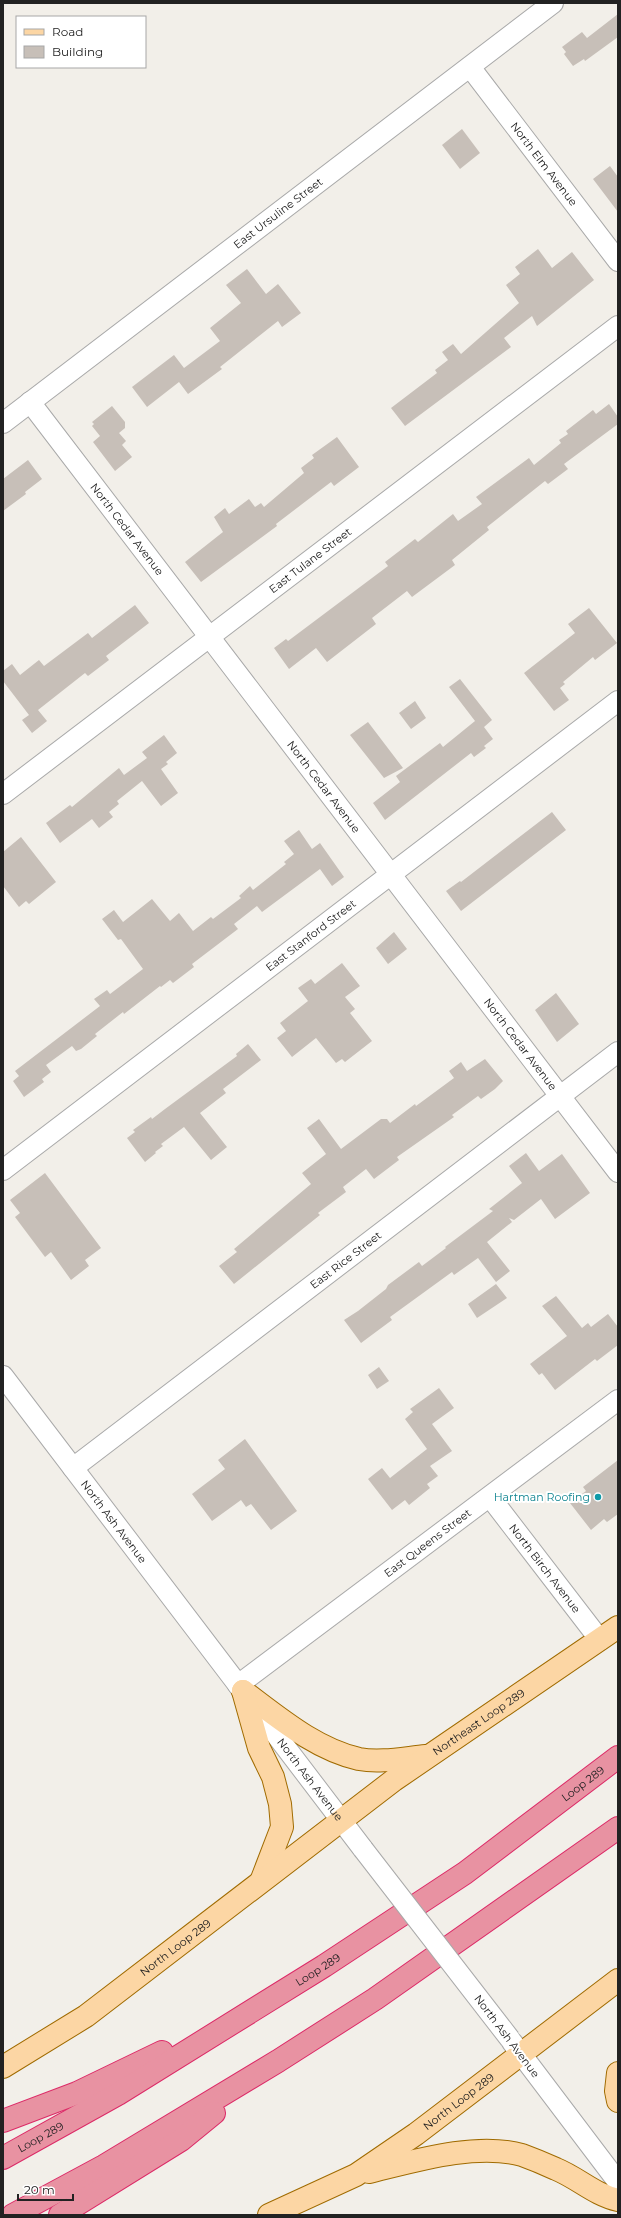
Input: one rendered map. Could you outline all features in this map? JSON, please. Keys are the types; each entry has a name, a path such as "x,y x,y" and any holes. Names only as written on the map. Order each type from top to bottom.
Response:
{"highway":[{"name":"Loop 289","path":"3,2158 118,2094 324,1966 465,1873 618,1757"},
{"path":"13,2215 104,2166 278,2061 375,1999 618,1828"},
{"path":"3,2121 77,2093 175,2046 324,1966"},
{"path":"60,2215 181,2140 278,2061"}],"main road":[{"name":"Northeast Loop 289","path":"341,1820 428,1756 618,1627"},
{"path":"240,1688 315,1742 359,1759 387,1760 428,1756"},
{"path":"240,1688 259,1748 273,1777 280,1804 282,1827 261,1880"},
{"name":"North Loop 289","path":"3,2068 86,2016 341,1820"},
{"path":"515,2047 618,1980"},
{"name":"North Loop 289","path":"269,2215 356,2175 416,2134 515,2047"},
{"path":"618,2073 616,2091 618,2101"},
{"path":"356,2175 436,2156 479,2150 521,2155 560,2170 605,2197 618,2200"}],"street":[{"name":"East Ursuline Street","path":"3,423 553,3"},
{"name":"North Elm Avenue","path":"470,67 618,261"},
{"name":"East Tulane Street","path":"3,794 618,326"},
{"name":"North Cedar Avenue","path":"30,402 618,1172"},
{"name":"East Stanford Street","path":"3,1170 618,701"},
{"name":"East Rice Street","path":"73,1468 618,1052"},
{"name":"North Ash Avenue","path":"3,1376 618,2182"},
{"name":"East Queens Street","path":"240,1688 618,1400"},
{"name":"North Birch Avenue","path":"490,1497 600,1640"}],"building":[{"path":"618,14 618,37 585,61 584,59 573,66 564,54 566,52 562,47 582,32 587,38"},
{"path":"462,129 480,153 460,169 442,145"},
{"path":"610,166 618,177 618,212 593,179"},
{"path":"538,249 552,268 572,252 594,280 537,326 532,316 504,338 511,347 405,426 391,408 437,373 435,370 448,360 442,352 453,344 461,354 519,303 506,285 520,274 515,267"},
{"path":"247,269 266,294 278,284 301,313 282,327 278,321 220,367 222,369 188,394 179,382 147,407 132,387 174,355 184,368 220,341 210,328 241,303 226,285"},
{"path":"609,404 618,417 618,424 564,464 568,469 548,484 545,481 487,527 489,530 452,560 455,565 412,597 407,591 372,618 376,624 327,662 316,648 289,669 274,648 286,639 288,641 388,566 385,562 415,539 418,542 453,514 458,521 482,504 476,497 529,458 534,465 561,443 559,440 568,434 566,431 593,410 596,414"},
{"path":"112,406 125,422 125,428 119,433 126,441 122,445 132,457 115,471 93,442 100,436 92,426 94,424 92,422"},
{"path":"337,437 359,467 334,486 331,482 276,524 277,526 201,582 185,562 223,532 214,517 225,508 229,514 249,499 255,507 261,503 264,507 304,473 301,468 314,458 312,455"},
{"path":"28,460 42,479 25,492 26,494 3,511 3,479"},
{"path":"135,605 149,623 106,656 109,660 88,676 85,673 38,710 47,721 32,733 22,720 29,715 3,681 3,671 12,664 20,675 39,660 44,666 88,633 92,638"},
{"path":"589,608 617,643 595,660 593,657 563,682 565,684 560,688 569,700 554,711 524,673 575,633 568,624"},
{"path":"460,679 492,720 484,727 493,739 484,746 486,748 474,757 471,753 385,820 373,803 400,782 396,776 440,743 443,747 475,721 449,687"},
{"path":"415,701 426,718 411,729 399,713"},
{"path":"368,722 403,768 384,778 350,735"},
{"path":"164,735 177,753 166,762 168,764 161,769 178,793 161,806 142,781 117,801 119,804 109,812 113,817 99,828 92,819 60,843 46,823 70,805 72,807 119,768 124,775 147,758 142,752"},
{"path":"552,812 566,830 461,911 446,891 460,881 461,882"},
{"path":"299,830 312,849 320,843 344,877 332,886 320,869 262,912 257,906 234,924 238,929 192,964 194,967 173,983 170,980 124,1014 123,1012 95,1034 97,1036 81,1049 76,1051 72,1046 46,1065 51,1072 42,1079 44,1082 24,1097 13,1081 19,1076 15,1071 100,1006 94,999 107,990 110,994 143,969 121,939 118,940 102,919 114,910 123,922 152,899 170,921 179,913 193,931 211,917 213,919 241,898 239,896 250,886 253,890 286,864 284,862 294,854 284,841"},
{"path":"21,837 56,882 29,904 26,901 19,907 3,886 3,852"},
{"path":"394,932 407,949 388,964 376,948"},
{"path":"342,963 360,986 345,997 355,1009 350,1013 372,1041 345,1062 342,1059 336,1063 316,1038 292,1057 277,1038 286,1031 280,1023 308,1001 298,988 311,979 315,984"},
{"path":"556,993 579,1024 557,1042 535,1010"},
{"path":"248,1044 261,1060 223,1089 226,1093 200,1113 227,1147 211,1160 184,1127 161,1144 163,1146 145,1162 127,1138 135,1132 133,1130 151,1117 152,1119 237,1056 236,1054"},
{"path":"485,1059 503,1081 495,1089 481,1099 478,1096 452,1115 454,1117 397,1157 399,1160 374,1179 366,1169 343,1187 346,1192 318,1213 320,1215 234,1284 219,1266 237,1252 234,1249 311,1184 302,1173 326,1154 307,1128 319,1119 341,1149 381,1119 387,1119 390,1123 415,1104 416,1106 454,1078 449,1071 461,1062 467,1071"},
{"path":"526,1153 539,1171 562,1154 590,1193 555,1219 541,1199 514,1220 509,1218 512,1222 487,1242 510,1271 496,1282 478,1258 454,1275 452,1272 390,1317 392,1320 361,1343 344,1320 358,1311 386,1289 388,1285 419,1262 422,1266 493,1211 489,1209 522,1183 509,1166"},
{"path":"45,1173 101,1248 85,1260 89,1266 71,1280 51,1252 45,1257 15,1217 20,1213 10,1200"},
{"path":"496,1284 507,1298 477,1318 468,1304"},
{"path":"556,1296 582,1328 588,1323 591,1327 608,1314 618,1327 618,1345 597,1361 595,1359 555,1390 542,1373 539,1375 530,1364 567,1336 542,1306"},
{"path":"379,1367 389,1381 377,1389 368,1375"},
{"path":"439,1388 454,1408 432,1424 452,1451 430,1466 438,1476 427,1484 430,1488 409,1505 405,1500 392,1510 368,1479 382,1468 390,1478 427,1449 405,1419 413,1412 410,1409"},
{"path":"245,1439 297,1511 271,1530 251,1504 246,1507 241,1500 212,1521 192,1494 225,1469 218,1460"},
{"name":"Hartman Roofing","path":"618,1460 618,1514 607,1522 604,1519 591,1530 570,1503 586,1491 583,1487"}],"place":[{"name":"Hartman Roofing","path":"598,1497"}]}
